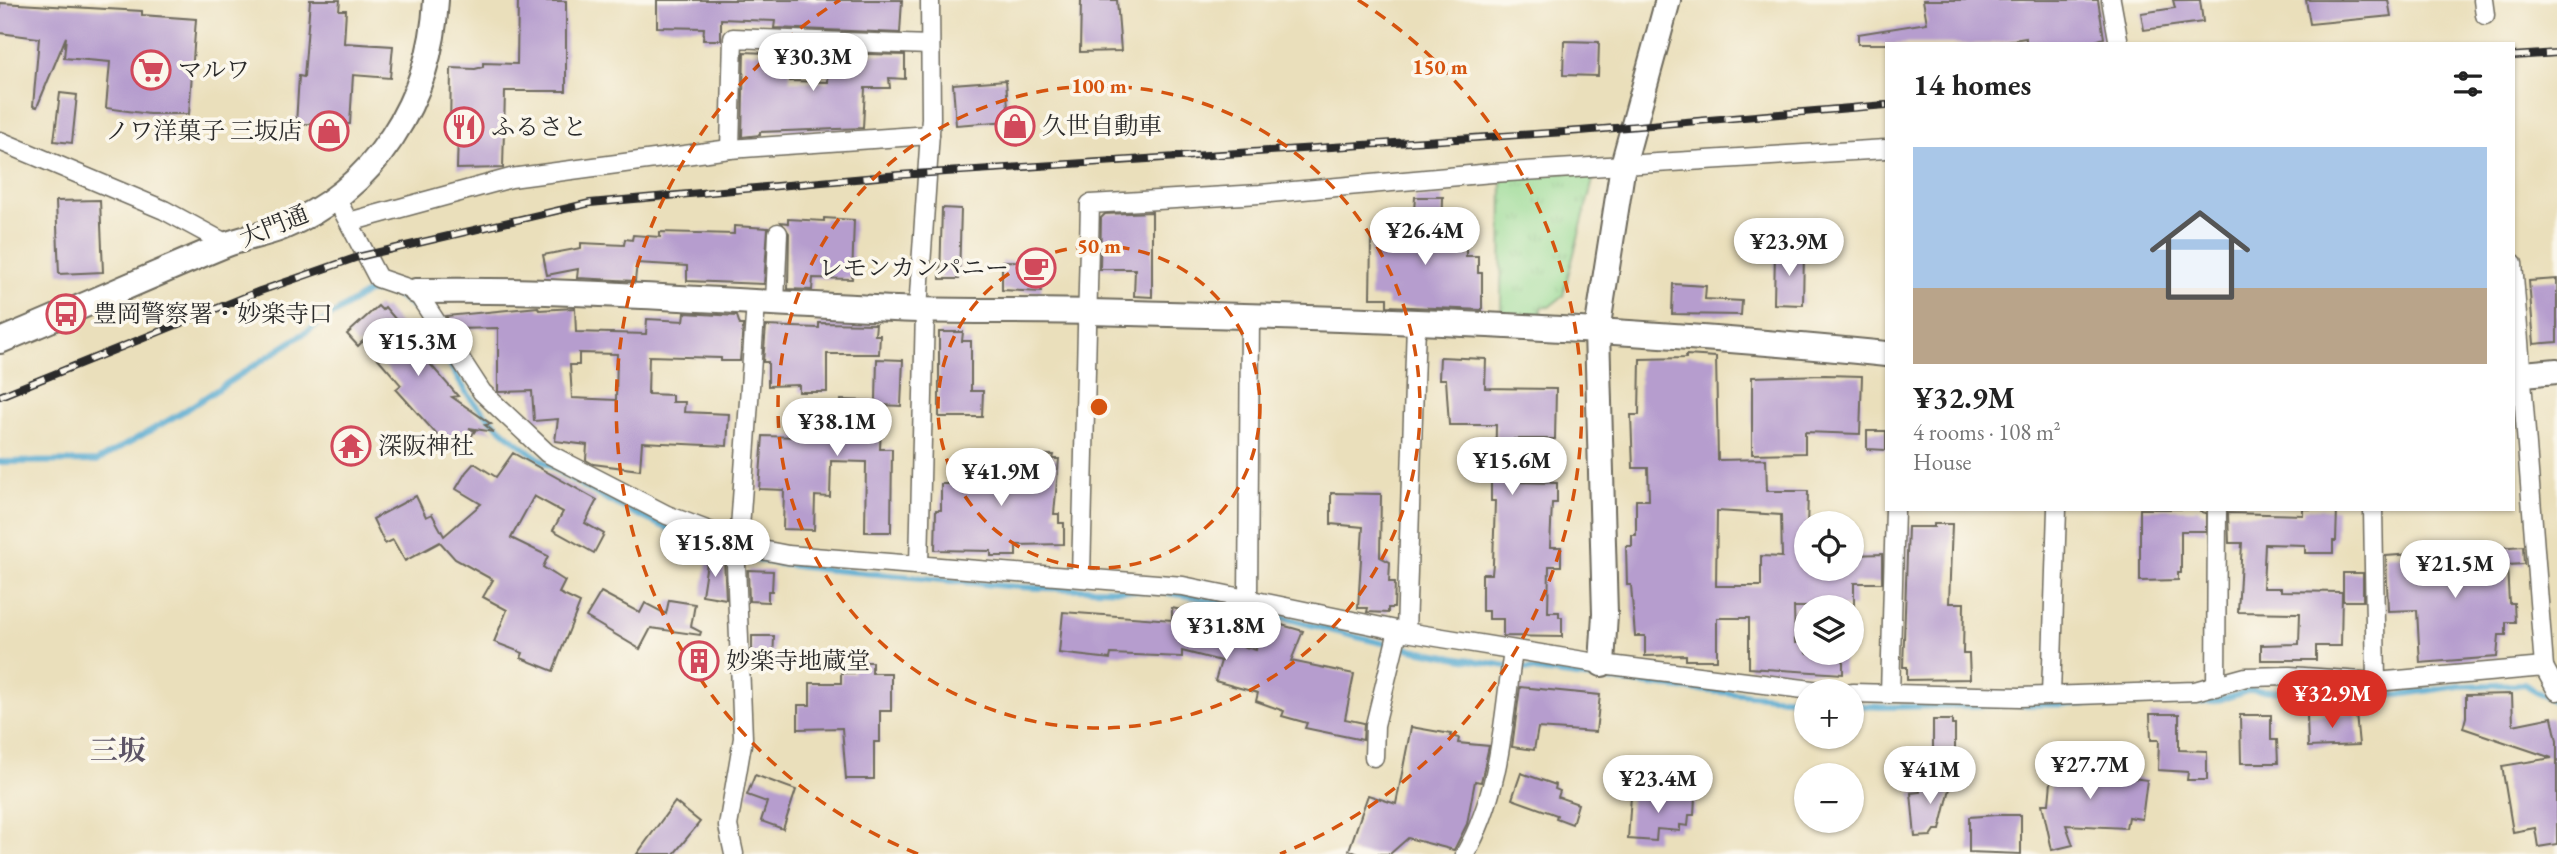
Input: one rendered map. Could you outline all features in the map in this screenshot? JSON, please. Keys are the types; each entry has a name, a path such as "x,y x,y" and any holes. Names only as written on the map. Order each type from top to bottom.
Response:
{"street":[{"name":"大門通","path":"0,341 227,244 282,228 336,198 370,168 414,102 434,34 436,0"},
{"path":"919,565 922,310 930,135 930,0"},
{"path":"1602,664 1605,614 1597,331 1623,165 1668,0"},
{"path":"2111,0 2119,42"},
{"path":"730,149 733,38 930,45"},
{"path":"349,222 511,178 730,149 930,135"},
{"path":"0,141 164,210 227,244"},
{"path":"1081,577 1090,204 1623,165 1885,149"},
{"path":"336,198 378,278 416,291 499,290 922,310 1088,312 1597,331 1741,339 1885,354"},
{"path":"734,854 728,826 743,738 737,541 766,303 778,233"},
{"path":"416,291 482,392 547,453 667,515 737,541 788,555 1183,586 1402,631 1513,650 1794,688"},
{"path":"1248,598 1250,318"},
{"path":"2515,318 2517,374 2544,667 2557,691"},
{"path":"1374,757 1375,725 1402,631 1416,324"},
{"path":"2517,374 2557,371"},
{"path":"1890,694 1895,511"},
{"path":"2051,695 2057,511"},
{"path":"2216,687 2217,511"},
{"path":"2373,511 2376,682"},
{"path":"1465,854 1488,807 1496,777 1513,650"},
{"path":"1864,693 2051,695 2195,691 2246,677 2290,676 2376,682 2544,667"}],"green space":[{"path":"1585,171 1593,180 1563,296 1549,307 1541,307 1541,315 1506,314 1501,309 1502,176"}],"building":[{"path":"310,0 340,0 339,10 346,10 344,43 393,46 390,78 353,75 350,124 296,124 299,76 304,77"},
{"path":"657,0 902,0 900,33 774,28 775,21 721,19 721,40 703,40 704,28 657,27"},
{"path":"1081,0 1117,0 1121,51 1080,52"},
{"path":"1923,0 2098,0 2104,38 2093,42 2026,42 2026,38 2001,42 1858,44 1858,34 1927,23"},
{"path":"2173,0 2200,0 2203,22 2144,30 2141,13 2175,8"},
{"path":"2306,0 2388,0 2391,16 2310,24"},
{"path":"518,1 566,1 566,91 505,91 503,168 457,169 458,132 450,131 451,68 475,69 483,67 483,63 517,64"},
{"name":"マルワ","path":"0,3 142,11 142,15 196,19 189,114 149,114 106,108 110,62 64,58 66,37 37,107 33,106 39,38 0,33"},
{"path":"1564,41 1599,42 1598,76 1563,75"},
{"path":"744,52 767,53 766,64 790,65 790,81 828,82 829,53 905,55 905,79 889,78 890,88 865,88 863,128 760,132 760,135 742,137"},
{"path":"1006,80 1009,121 956,125 953,84"},
{"path":"60,93 77,95 72,143 54,141"},
{"path":"1415,197 1443,197 1442,248 1466,248 1466,256 1478,256 1478,273 1482,273 1482,310 1387,306 1387,298 1370,298 1371,239 1412,240"},
{"path":"100,200 103,272 59,274 56,201"},
{"path":"942,208 961,209 959,279 940,279"},
{"path":"1152,212 1152,297 1134,296 1135,269 1100,269 1101,218 1105,214"},
{"path":"824,218 854,220 852,279 813,278 812,290 788,289 789,233 781,222 788,223 788,219 824,221"},
{"path":"734,226 768,228 764,284 687,281 687,266 637,263 635,281 577,278 578,269 547,275 543,255 581,248 581,243 624,245 625,239 632,240 633,235 660,237 660,232 734,234"},
{"path":"1775,250 1804,251 1803,305 1774,304"},
{"path":"1002,261 1043,262 1041,292 1002,290"},
{"path":"2557,279 2557,342 2534,344 2529,281"},
{"path":"1673,284 1706,286 1705,299 1742,301 1741,315 1672,314"},
{"path":"378,306 382,310 385,307 432,362 430,364 458,396 452,397 491,424 485,425 494,432 469,428 475,431 462,450 449,441 446,445 396,389 401,385 363,341 358,346 347,334"},
{"path":"538,307 539,310 575,308 576,332 646,334 647,319 684,321 685,313 737,316 740,325 743,325 740,361 649,356 648,394 672,395 672,402 685,402 684,412 729,414 727,446 642,442 640,470 593,464 586,460 587,445 555,441 558,419 534,421 532,391 498,392 498,328 454,329 446,316","holes":["579,353 617,354 616,400 572,398 570,365 579,365"]},
{"path":"819,323 876,324 875,335 880,335 879,354 827,354 827,392 799,392 799,385 768,386 768,362 763,362 766,326 819,328"},
{"path":"939,332 963,332 962,341 971,341 971,391 983,391 982,417 939,417"},
{"path":"1686,355 1716,357 1718,460 1766,459 1767,491 1808,491 1807,511 1794,511 1794,581 1864,581 1864,555 1882,554 1882,583 1854,583 1854,595 1794,595 1794,665 1843,665 1843,674 1749,668 1749,618 1717,618 1717,660 1686,660 1686,655 1645,656 1645,636 1635,636 1631,585 1627,585 1626,546 1632,546 1632,535 1636,535 1636,500 1649,500 1648,468 1633,468 1631,415 1639,415 1640,359 1686,358","holes":["1717,511 1781,515 1782,557 1761,556 1761,586 1716,586"]},
{"path":"1440,357 1486,359 1485,388 1556,389 1555,439 1514,439 1514,482 1557,483 1557,503 1552,503 1550,547 1561,547 1561,566 1549,566 1548,612 1559,612 1559,617 1562,617 1562,637 1503,636 1503,619 1489,619 1489,611 1482,611 1482,574 1492,574 1493,563 1495,501 1491,501 1491,481 1495,481 1496,425 1449,425 1446,379 1439,379"},
{"path":"877,359 903,360 901,406 882,405 880,449 892,449 891,532 865,532 866,462 831,461 830,497 815,496 814,530 783,529 784,490 759,489 763,436 840,438 841,400 876,401"},
{"path":"1862,376 1860,434 1805,432 1805,453 1752,454 1752,377"},
{"path":"1867,431 1885,431 1885,450 1867,449"},
{"path":"513,453 597,500 585,523 604,534 594,553 553,530 563,512 534,496 511,538 548,556 543,567 565,581 559,593 580,603 553,671 521,658 523,653 494,642 507,610 483,597 493,580 455,559 440,542 405,561 393,540 385,544 373,519 416,496 426,517 432,514 444,536 481,504 456,489 466,472 474,463 496,477"},
{"path":"1005,454 1054,455 1053,459 1059,459 1054,514 1059,514 1059,523 1064,523 1064,544 1016,545 1016,556 991,556 991,551 935,550 936,510 941,510 941,484 951,484 951,472 1004,474"},
{"path":"1331,493 1381,494 1380,557 1390,562 1389,582 1395,582 1394,608 1388,608 1388,613 1367,612 1368,608 1358,608 1363,527 1331,524"},
{"path":"2140,511 2206,513 2206,531 2181,531 2181,573 2178,573 2178,580 2140,581"},
{"path":"2303,511 2337,511 2333,553 2305,553 2305,545 2265,544 2263,588 2342,592 2341,646 2316,646 2316,660 2261,660 2261,645 2299,644 2300,613 2238,612 2242,543 2229,543 2228,513 2303,515"},
{"path":"1934,524 1952,524 1949,603 1964,603 1963,654 1969,654 1970,679 1907,680 1907,667 1903,667 1908,527 1934,527"},
{"path":"2523,546 2524,564 2507,565 2509,603 2514,603 2515,622 2506,622 2506,635 2499,635 2497,657 2420,663 2417,610 2388,611 2386,556"},
{"path":"708,556 724,559 726,599 702,595"},
{"path":"748,570 773,571 772,591 768,591 768,602 749,601"},
{"path":"2343,573 2363,573 2363,601 2343,601"},
{"path":"601,592 640,613 645,603 666,614 669,600 695,604 691,627 701,632 700,635 651,628 640,649 586,617"},
{"path":"1172,608 1204,615 1200,634 1256,650 1260,619 1303,631 1291,661 1354,674 1345,719 1364,723 1363,740 1305,728 1307,723 1282,716 1284,711 1256,701 1258,693 1215,681 1221,661 1182,651 1182,657 1111,654 1110,659 1059,653 1063,612 1172,620"},
{"path":"752,636 774,636 773,663 752,662"},
{"path":"854,662 872,662 872,673 891,673 891,711 880,711 880,742 874,742 874,779 846,779 842,728 798,729 798,705 810,705 810,683 841,683 841,673 854,673"},
{"path":"1520,687 1600,695 1596,732 1538,728 1534,750 1512,747"},
{"path":"2512,694 2513,725 2552,717 2557,741 2557,844 2538,847 2535,828 2513,832 2502,766 2552,758 2463,728 2466,695"},
{"path":"2150,714 2179,714 2179,750 2207,751 2207,780 2187,780 2188,772 2158,770 2159,740 2151,740"},
{"path":"2356,714 2359,745 2308,747 2307,715"},
{"path":"2240,715 2271,715 2271,740 2277,740 2278,763 2241,763"},
{"path":"1933,720 1952,720 1952,725 1955,725 1955,751 1933,751"},
{"path":"1411,727 1451,734 1450,736 1459,738 1458,743 1489,746 1481,782 1475,781 1467,824 1454,850 1408,838 1390,854 1358,854 1349,850 1368,795 1396,804"},
{"path":"2053,760 2071,761 2070,769 2147,780 2142,819 2128,817 2126,828 2066,825 2073,845 2052,850 2042,804 2049,804"},
{"path":"1521,773 1556,785 1555,789 1560,791 1558,797 1578,804 1572,824 1556,818 1557,815 1512,799"},
{"path":"1933,774 1952,780 1940,830 1935,830 1931,836 1915,837 1911,793 1920,792 1919,787 1933,782"},
{"path":"755,775 796,790 783,829 761,821 767,802 747,795"},
{"path":"1631,796 1695,797 1694,815 1689,815 1688,826 1680,825 1680,831 1657,829 1656,841 1628,839"},
{"path":"675,802 700,822 674,854 637,854"},
{"path":"2021,815 2021,854 1969,852 1969,817"}],"waterway":[{"path":"0,462 97,461 181,413 368,292 388,293 405,301 419,314 474,402 523,446 581,485 612,502 675,532 744,557 804,567 1001,585 1168,593 1226,603 1396,646 1497,665 1652,685 1794,699"},
{"path":"1864,706 2213,702 2251,690 2398,695 2459,686 2524,684 2557,703"}],"railway":[{"path":"2515,56 2557,53"},
{"path":"0,396 260,291 358,257 590,203 899,175 1580,131 1885,105"}],"place":[{"name":"マルワ","path":"151,70"},
{"name":"久世自動車","path":"1015,126"},
{"name":"ふるさと","path":"464,127"},
{"name":"ノワ洋菓子 三坂店","path":"329,131"},
{"name":"レモンカンパニー","path":"1036,268"},
{"name":"豊岡警察署・妙楽寺口","path":"66,314"},
{"name":"深阪神社","path":"351,446"},
{"name":"妙楽寺地蔵堂","path":"699,661"}],"district":[{"name":"三坂","path":"118,750"}]}
